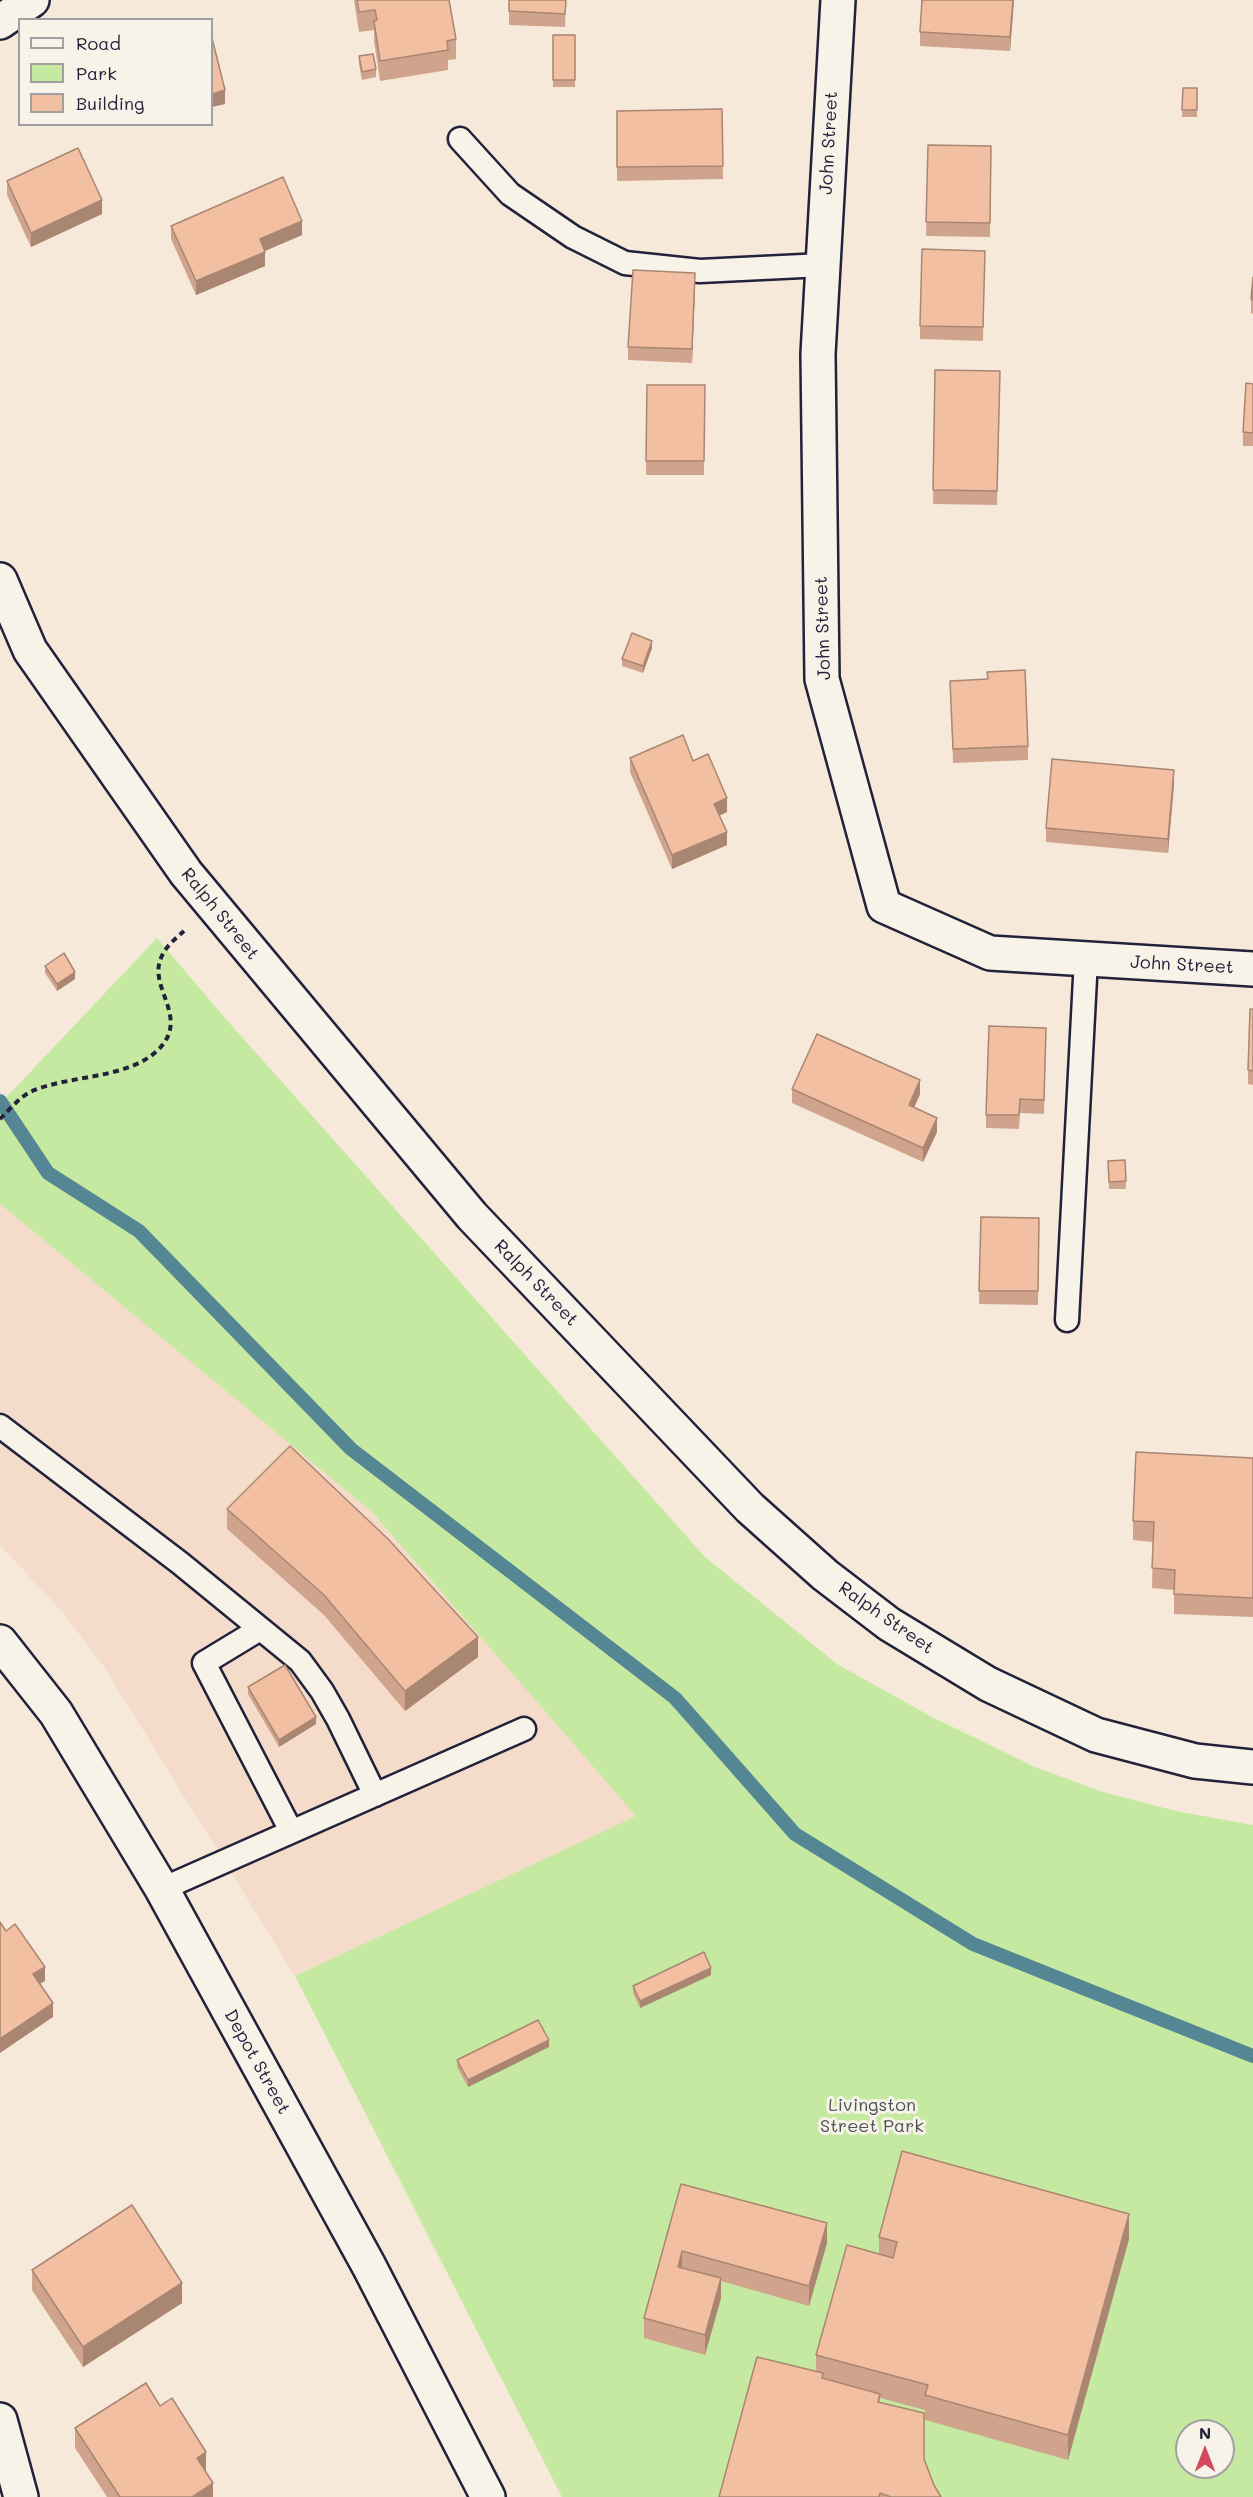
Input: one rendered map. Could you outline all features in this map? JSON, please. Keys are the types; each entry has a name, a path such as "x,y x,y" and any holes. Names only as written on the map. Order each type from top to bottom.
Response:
{"street":[{"path":"0,22 32,0"},
{"name":"John Street","path":"838,0 818,354 822,679 884,906 990,953 1253,969"},
{"name":"Ralph Street","path":"0,580 30,650 186,873 472,1216 750,1508 825,1575 889,1624 988,1684 1096,1735 1195,1761 1253,1767"},
{"name":"Depot Street","path":"0,1642 56,1713 162,1889 369,2266 488,2497"},
{"path":"0,2420 21,2497"}],"lane":[{"path":"460,139 510,194 573,237 625,263 700,271 823,265"},
{"path":"1067,1320 1086,959"},
{"path":"0,1426 180,1563 300,1661 322,1691 375,1795"},
{"path":"260,1629 204,1664 291,1832"},
{"path":"162,1889 524,1729"}],"path":[{"path":"0,1119 28,1093 50,1085 138,1065 166,1041 170,1023 170,1008 158,976 159,961 166,948 187,929"}],"shaded area":[{"path":"0,1204 372,1512 637,1816 295,1976 104,1667 64,1614 0,1545"}],"green space":[{"name":"Livingston Street Park","path":"157,938 225,1018 705,1557 837,1664 932,1717 1035,1767 1103,1792 1176,1811 1253,1825 1253,2497 562,2497 295,1976 636,1816 372,1512 0,1204 0,1104"}],"building":[{"path":"357,0 449,0 456,39 447,41 448,50 380,61 374,21 377,20 375,10 359,12"},
{"path":"509,0 566,0 565,14 509,11"},
{"path":"922,0 1013,0 1010,37 920,32"},
{"path":"553,35 575,35 575,80 553,80"},
{"path":"213,42 225,90 213,94"},
{"path":"373,54 376,69 362,72 359,56"},
{"path":"1183,88 1197,88 1197,110 1182,110"},
{"path":"722,109 723,166 617,167 617,111"},
{"path":"928,145 991,146 990,223 926,222"},
{"path":"78,148 102,200 31,233 7,181"},
{"path":"283,177 302,221 260,239 265,252 196,281 171,226"},
{"path":"922,249 985,251 983,327 920,326"},
{"path":"633,270 695,273 692,349 628,347"},
{"path":"1253,277 1253,300 1251,299"},
{"path":"935,370 1000,371 997,491 933,490"},
{"path":"1246,383 1253,384 1253,433 1243,432"},
{"path":"647,385 705,385 704,461 646,461"},
{"path":"632,633 652,641 643,666 622,659"},
{"path":"1025,670 1028,746 953,749 950,681 988,679 987,672"},
{"path":"683,735 693,761 708,754 727,798 714,804 727,832 672,855 630,758"},
{"path":"1052,759 1174,770 1168,839 1046,828"},
{"path":"64,953 75,972 57,984 45,966"},
{"path":"1250,1009 1253,1009 1253,1071 1248,1070"},
{"path":"989,1026 1046,1028 1044,1100 1020,1099 1019,1115 986,1115"},
{"path":"817,1034 920,1080 909,1105 937,1118 923,1148 792,1089"},
{"path":"1125,1160 1126,1181 1109,1182 1108,1161"},
{"path":"981,1217 1039,1218 1038,1291 979,1291"},
{"path":"290,1446 388,1539 478,1637 405,1691 324,1595 227,1509"},
{"path":"1136,1452 1253,1458 1253,1598 1174,1594 1175,1570 1152,1568 1154,1522 1133,1521"},
{"path":"285,1665 316,1717 279,1740 248,1687"},
{"path":"0,1922 6,1931 15,1924 45,1967 33,1974 53,2003 0,2039"},
{"path":"704,1952 711,1968 640,2001 633,1986"},
{"path":"538,2020 549,2040 468,2080 457,2060"},
{"path":"902,2151 1129,2214 1068,2435 925,2395 928,2385 816,2355 847,2245 893,2258 897,2242 879,2237"},
{"path":"681,2184 827,2223 809,2286 682,2251 678,2267 721,2278 705,2335 644,2318"},
{"path":"132,2205 182,2283 83,2347 32,2270"},
{"path":"757,2357 823,2373 822,2378 880,2394 878,2402 924,2413 924,2459 941,2497 891,2497 880,2493 879,2497 719,2497"},
{"path":"146,2383 160,2406 172,2398 206,2452 197,2458 213,2483 192,2497 120,2497 75,2428"}],"waterway":[{"path":"0,1101 48,1173 139,1231 351,1449 675,1698 795,1834 973,1944 1253,2056"}]}
